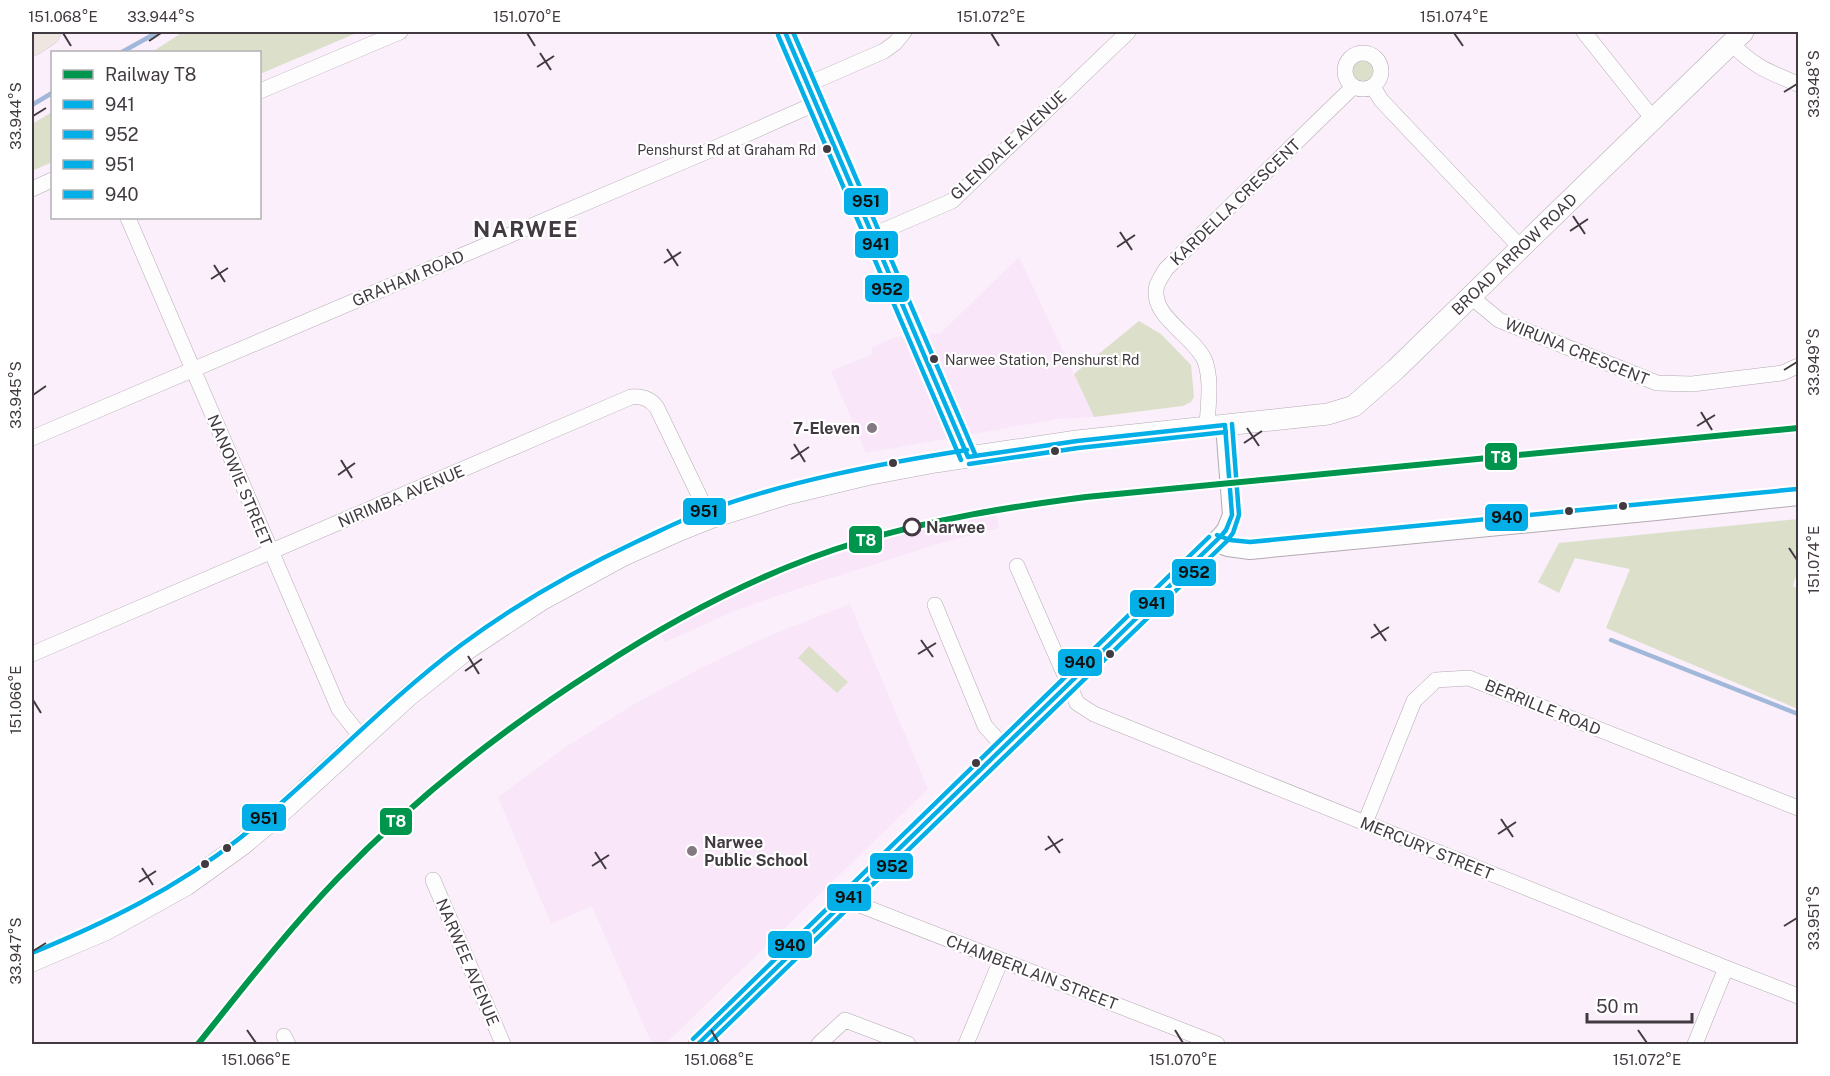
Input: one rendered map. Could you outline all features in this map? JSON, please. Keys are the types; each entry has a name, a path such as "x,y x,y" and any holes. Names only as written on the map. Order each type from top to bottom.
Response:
{"highway":[{"path":"32,42 47,32"}],"main road":[{"name":"BROAD ARROW ROAD","path":"32,961 105,930 186,885 243,844 281,812 438,670 532,605 622,556 710,518 787,494 866,475 968,457 1077,441 1302,417 1342,411 1354,406 1376,389 1737,37"}],"street":[{"path":"261,91 400,32"},
{"path":"785,32 968,457"},
{"path":"808,84 885,51 904,32"},
{"name":"GLENDALE AVENUE","path":"873,236 952,201 1128,32"},
{"path":"1584,32 1653,119"},
{"path":"1737,37 1745,57 1765,71 1798,84"},
{"path":"1363,53 1373,56 1380,64 1382,69 1380,80 1373,87 1363,90 1353,87 1346,77 1346,65 1354,56 1363,53"},
{"name":"KARDELLA CRESCENT","path":"1216,425 1206,363 1201,353 1162,312 1157,297 1157,287 1166,269 1353,87"},
{"path":"1373,87 1381,100 1520,247"},
{"name":"GRAHAM ROAD","path":"32,438 817,103"},
{"path":"32,189 51,180"},
{"name":"NANOWIE STREET","path":"128,219 339,709 362,737"},
{"name":"WIRUNA CRESCENT","path":"1470,296 1499,320 1657,383 1692,384 1782,374 1798,366"},
{"name":"NIRIMBA AVENUE","path":"32,654 631,397 649,399 657,408 710,518"},
{"path":"698,1044 1226,530 1232,515 1216,425"},
{"path":"1214,542 1228,548 1250,550 1798,496"},
{"name":"MERCURY STREET","path":"1017,566 1077,703 1094,714 1798,996"},
{"path":"935,605 985,726 1004,747"},
{"name":"BERRILLE ROAD","path":"1365,823 1414,701 1436,680 1469,678 1798,808"},
{"name":"NARWEE AVENUE","path":"433,880 503,1044"},
{"name":"CHAMBERLAIN STREET","path":"847,900 1218,1044"},
{"path":"966,1044 1001,960"},
{"path":"1695,1044 1726,968"},
{"path":"819,1044 845,1020 908,1044"}],"shaded area":[{"path":"1019,257 1094,417 1058,419 866,453 831,371 873,354 871,348 895,337 941,333"},
{"path":"996,513 999,528 941,543 806,586 739,609 665,642 661,634 766,580 818,560 900,534"},
{"name":"Narwee Public School","path":"850,604 928,789 665,1044 652,1044 592,906 551,924 498,797 566,747 636,703 705,666 769,636"}],"green space":[{"path":"183,32 359,32 261,74 261,51 154,51"},
{"path":"1363,61 1370,64 1373,71 1370,78 1363,81 1356,78 1353,71 1356,64"},
{"path":"51,113 51,162 32,171 32,124"},
{"path":"1139,321 1161,334 1191,365 1194,397 1191,402 1183,406 1094,417 1074,374"},
{"path":"1798,519 1798,569 1793,586 1798,589 1798,709 1606,628 1630,569 1575,558 1559,593 1538,582 1559,543"},
{"path":"809,646 848,682 837,693 798,658"}],"waterway":[{"path":"124,51 158,32"},
{"path":"32,105 51,94"},
{"path":"1611,640 1798,714"}],"rail line":[{"name":"T8","path":"198,1044 283,939 337,879 397,820 461,766 562,692 628,649 723,596 789,566 858,542 914,527 971,515 1086,497 1798,428"}],"transit line":[{"name":"941","path":"785,32 968,457"},
{"name":"951","path":"793,32 975,454"},
{"name":"952","path":"778,35 961,460"},
{"name":"952","path":"708,1044 1227,541 1233,533 1239,515 1232,424"},
{"name":"941","path":"968,457 1077,441 1225,425"},
{"name":"941","path":"698,1044 1221,536 1232,515 1225,425"},
{"name":"952","path":"969,464 1078,448 1226,432"},
{"name":"951","path":"32,953 140,903 216,856 268,815 432,668 503,616 569,576 679,522 735,501 800,482 900,461 967,450"},
{"name":"940","path":"1217,535 1230,540 1250,542 1797,489"},
{"name":"940","path":"693,1039 1209,537"}],"place":[{"name":"Penshurst Rd at Graham Rd","path":"827,149"},
{"name":"Narwee Station, Penshurst Rd","path":"934,359"},
{"name":"7-Eleven","path":"872,428"},
{"name":"Narwee","path":"912,527"},
{"name":"Narwee Public School","path":"692,851"}],"district":[{"name":"NARWEE","path":"526,229"}]}
